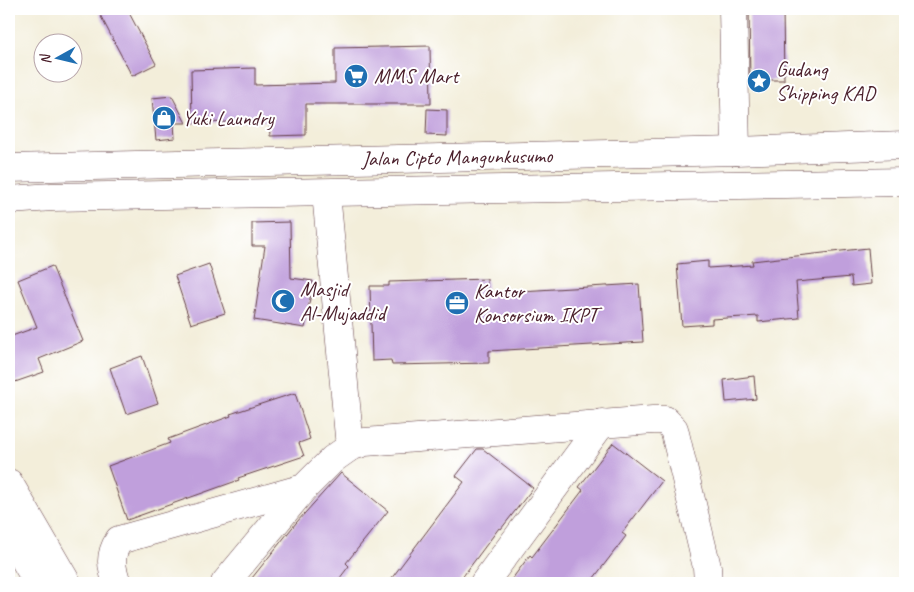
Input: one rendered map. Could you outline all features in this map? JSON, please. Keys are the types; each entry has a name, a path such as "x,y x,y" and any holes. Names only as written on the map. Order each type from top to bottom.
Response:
{"street":[{"path":"733,9 736,151"},
{"name":"Jalan Cipto Mangunkusumo","path":"9,168 54,165 736,151 905,145"},
{"name":"Jalan Cipto Mangunkusumo","path":"9,200 52,197 905,182"},
{"path":"326,193 350,447"},
{"path":"224,583 304,488 333,459 350,447 364,442 602,423 665,420 674,429 707,567 708,583"},
{"path":"484,583 602,423"},
{"path":"9,483 67,583"},
{"path":"117,583 111,566 112,552 119,540 304,488"},
{"path":"9,533 38,583"}],"building":[{"path":"97,9 127,9 156,64 132,76"},
{"path":"749,9 783,9 784,80 750,80"},
{"path":"430,46 431,104 306,104 306,135 270,136 269,121 192,123 191,70 255,68 255,85 335,83 335,48"},
{"name":"Yuki Laundry","path":"172,96 186,123 174,123 175,138 156,140 152,98"},
{"path":"427,109 447,110 447,136 426,135"},
{"path":"290,222 291,278 313,281 305,328 254,320 265,246 252,246 252,223"},
{"path":"868,248 871,284 852,286 851,277 796,282 799,318 758,322 758,316 712,319 712,324 682,326 677,264 708,261 708,268 753,265 752,261"},
{"path":"209,264 225,313 191,324 175,276"},
{"path":"52,266 83,341 39,359 44,372 15,382 9,366 9,337 37,327 18,280"},
{"path":"487,279 487,293 639,284 643,342 489,351 489,363 392,365 391,360 372,361 370,286 389,286 389,282"},
{"path":"142,356 158,403 126,414 110,368"},
{"path":"754,376 756,399 726,402 724,380"},
{"path":"295,393 310,439 299,443 304,456 238,478 239,480 127,520 108,466 170,443 168,439 231,416 230,414"},
{"path":"613,443 662,481 622,533 626,536 590,583 509,583 530,555 532,557 583,490 579,487"},
{"path":"477,449 483,449 533,488 501,529 499,528 458,583 388,583 464,482 456,476"},
{"path":"341,473 388,511 346,563 349,566 336,583 248,583 296,523"}],"place":[{"name":"MMS Mart","path":"356,76"},
{"name":"Gudang Shipping KAD","path":"759,81"},
{"name":"Yuki Laundry","path":"164,118"},
{"name":"Masjid Al-Mujaddid","path":"283,301"},
{"name":"Kantor Konsorsium IKPT","path":"457,303"}]}
